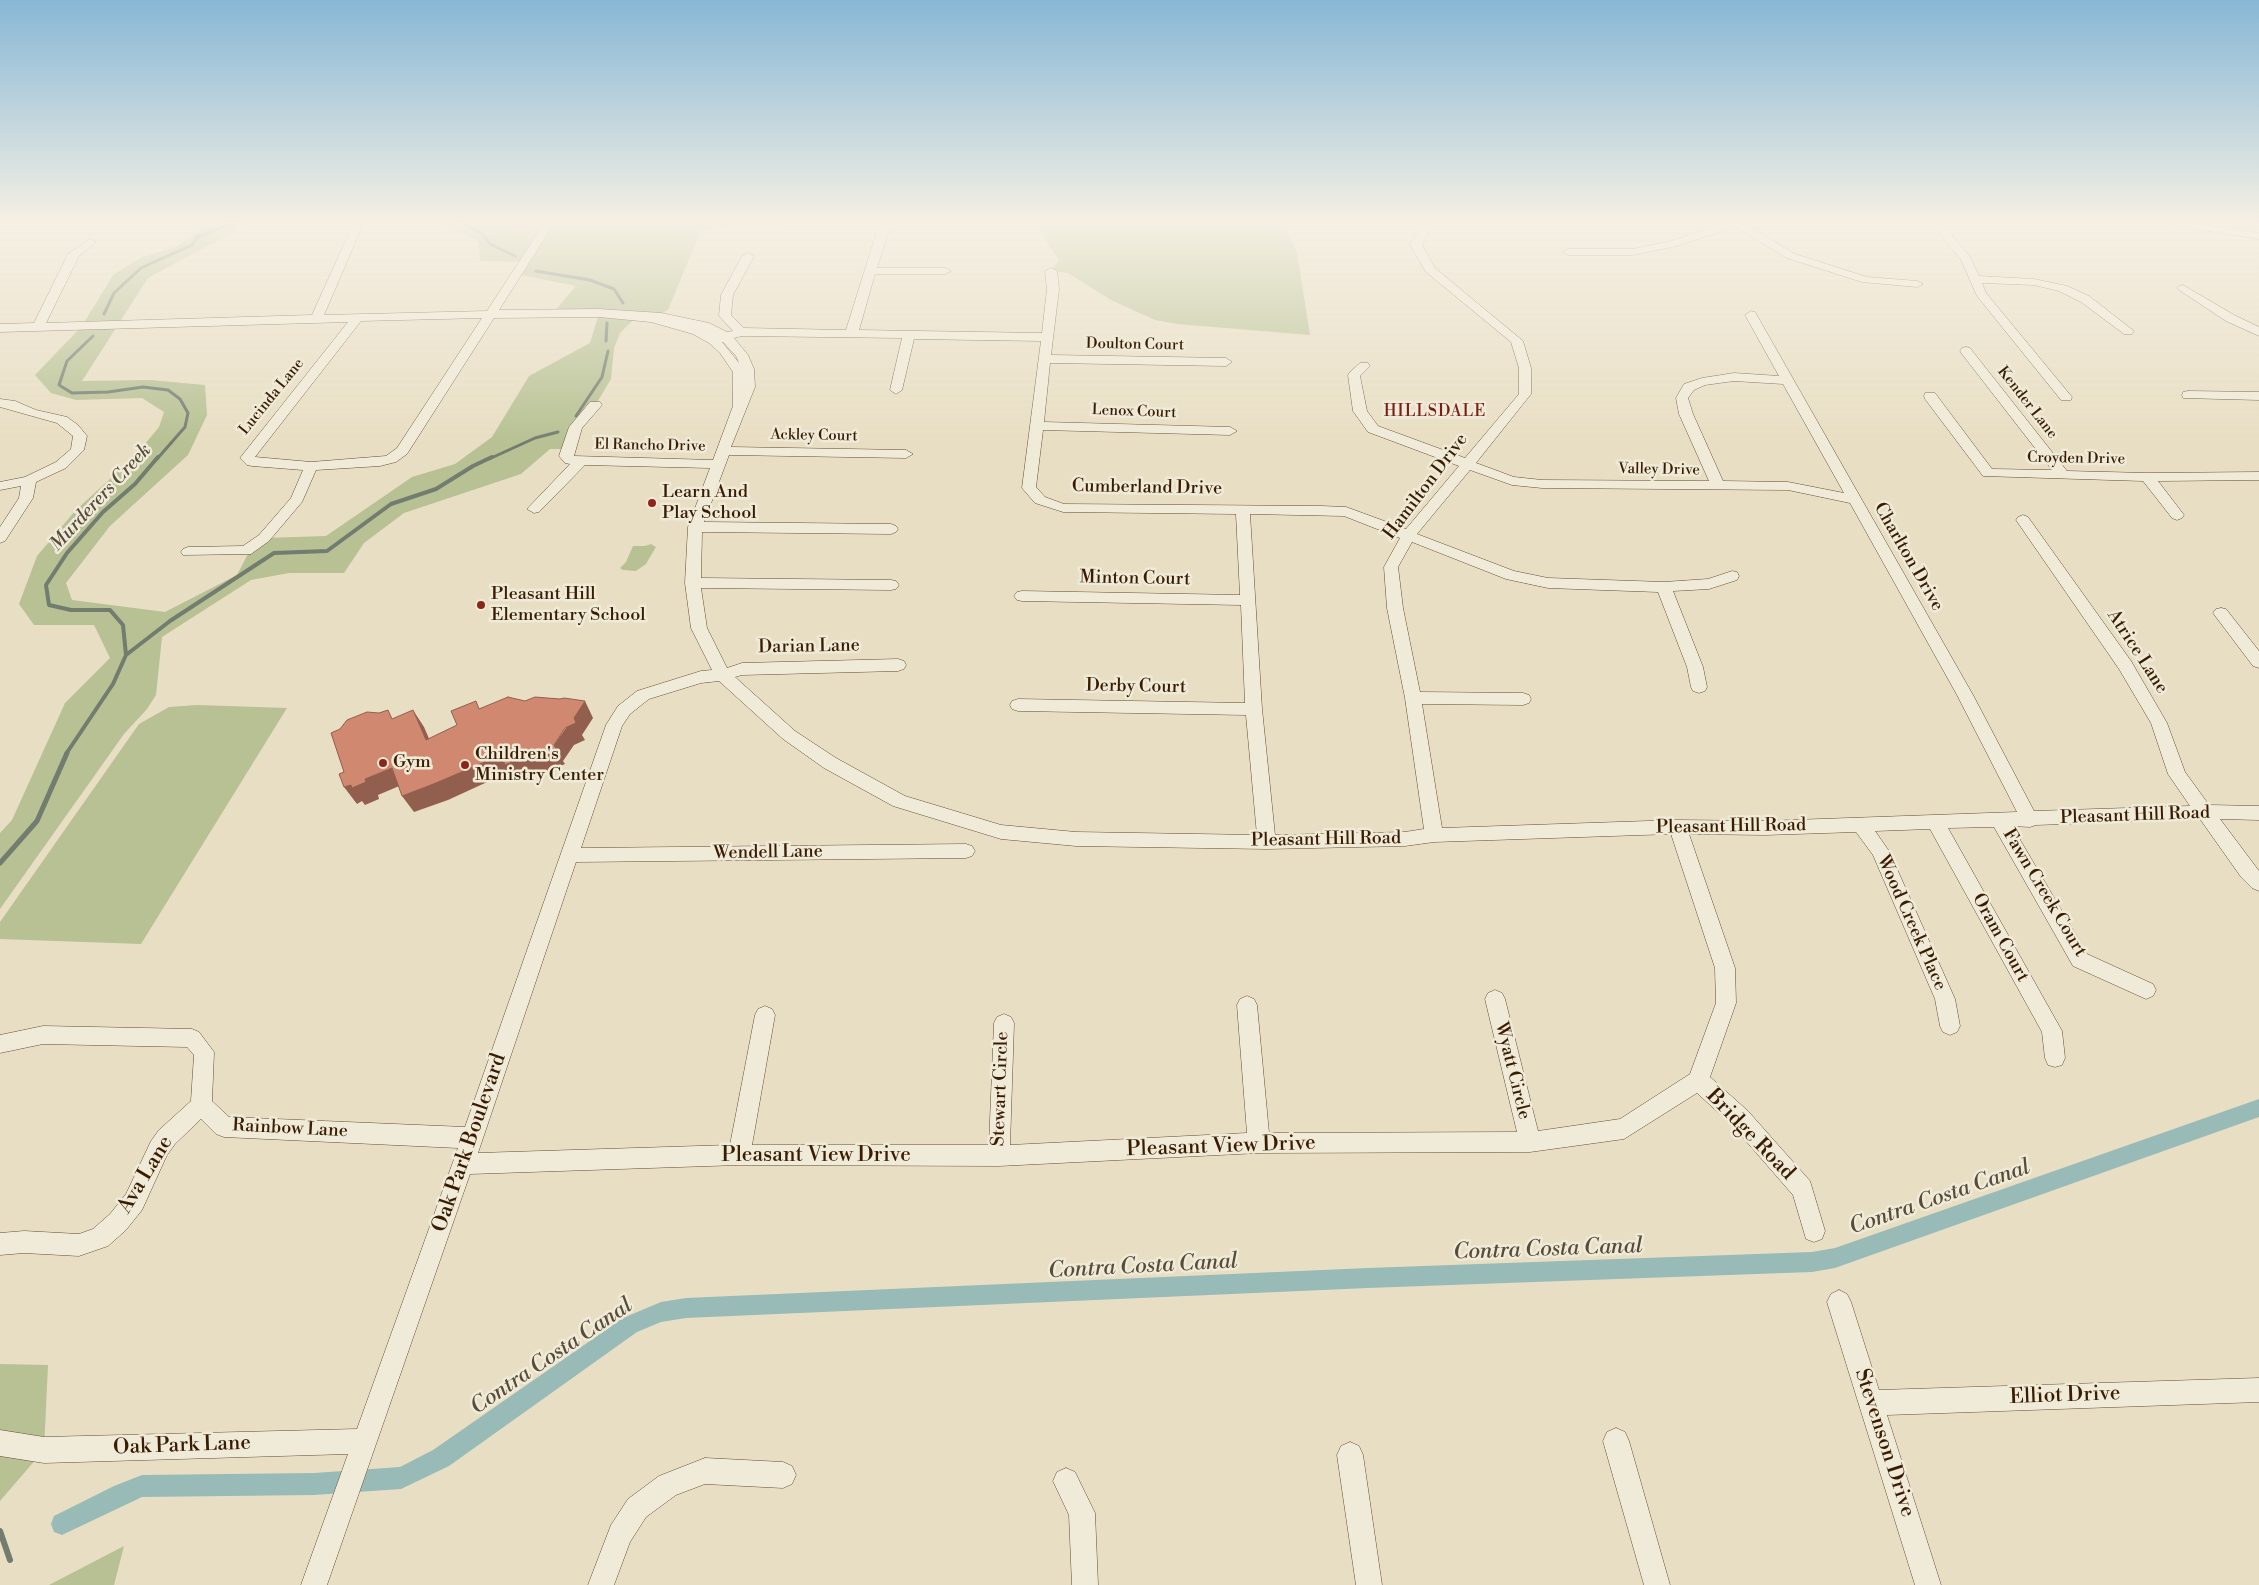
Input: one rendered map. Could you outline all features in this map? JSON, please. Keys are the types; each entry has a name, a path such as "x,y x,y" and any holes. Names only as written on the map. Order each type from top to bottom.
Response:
{"street":[{"path":"38,327 53,296"},
{"path":"317,318 327,296"},
{"name":"Lucinda Lane","path":"358,316 247,458 252,462 311,466 380,462 391,459 402,451 502,296"},
{"path":"727,296 725,316 741,332"},
{"path":"851,334 862,296"},
{"name":"Cumberland Drive","path":"1052,296 1029,488 1040,500 1064,508 1243,510 1254,710 1267,842"},
{"name":"Hamilton Drive","path":"1434,835 1413,698 1396,608 1391,567 1408,536 1465,465 1526,394 1525,368 1517,341 1462,296"},
{"path":"1984,296 2066,397"},
{"path":"2079,296 2128,331"},
{"path":"2195,296 2230,318 2259,332"},
{"name":"Pleasant Hill Road","path":"0,328 358,316 599,313 652,318 719,338 742,355 748,369 749,387 740,406 695,527 693,583 699,628 722,675 790,735 830,763 900,801 1001,832 1076,839 1267,842 1406,839 1434,835 1678,827 1765,828 1999,819 2030,820 2206,812 2259,814"},
{"name":"Charlton Drive","path":"1751,315 1965,695 2030,820"},
{"path":"719,338 741,332 1046,337"},
{"path":"896,390 909,335"},
{"name":"Kender Lane","path":"1966,351 2062,474"},
{"name":"Doulton Court","path":"1044,359 1226,362"},
{"name":"Valley Drive","path":"1364,366 1354,375 1360,411 1373,429 1512,481 1542,484 1720,487 1788,486 1853,499"},
{"path":"1720,487 1686,414 1682,398 1689,387 1702,382 1734,377 1787,380"},
{"path":"2188,395 2259,396"},
{"name":"Croyden Drive","path":"1930,396 1988,473 2259,476"},
{"path":"0,403 10,404 32,413 62,420 80,436 77,450 72,457 61,465 28,480 0,486"},
{"path":"581,461 570,460 566,456 576,428 595,405"},
{"name":"Lenox Court","path":"1037,426 1230,431"},
{"name":"Ackley Court","path":"720,458 906,454"},
{"name":"El Rancho Drive","path":"581,461 720,458"},
{"path":"534,509 581,461"},
{"path":"188,552 246,551 264,538 297,499 311,466"},
{"path":"2147,476 2177,515"},
{"path":"0,538 26,498 28,480"},
{"path":"1243,510 1346,512 1511,575 1548,583 1664,586 1709,584 1732,576"},
{"name":"Atrice Lane","path":"2023,520 2124,665 2159,723 2177,774 2248,872 2259,883"},
{"path":"695,527 892,529"},
{"path":"693,583 892,585"},
{"path":"1664,586 1695,668 1699,686"},
{"name":"Minton Court","path":"1022,596 1248,600"},
{"path":"2221,613 2259,662"},
{"name":"Darian Lane","path":"722,675 742,669 898,665"},
{"name":"Oak Park Boulevard","path":"314,1585 463,1164 614,725 624,710 632,705 643,706 711,687 722,675"},
{"path":"1413,698 1524,699"},
{"name":"Derby Court","path":"1018,705 1254,710"},
{"name":"Fawn Creek Court","path":"1999,819 2080,960 2146,990"},
{"name":"Oram Court","path":"1935,822 2052,1031 2055,1058"},
{"name":"Wood Creek Place","path":"1860,824 1880,851 1945,999 1950,1026"},
{"path":"1678,827 1725,968 1726,1003 1698,1080"},
{"name":"Wendell Lane","path":"570,855 966,851"},
{"name":"Wyatt Circle","path":"1495,999 1530,1142"},
{"path":"1247,1005 1259,1143"},
{"path":"740,1155 765,1015"},
{"name":"Stewart Circle","path":"999,1156 1004,1023"},
{"path":"0,1044 43,1035 192,1038 204,1052 201,1105"},
{"name":"Pleasant View Drive","path":"463,1164 740,1155 999,1156 1259,1143 1530,1142 1624,1129 1698,1080"},
{"name":"Bridge Road","path":"1698,1080 1740,1118 1802,1189 1814,1231"},
{"name":"Rainbow Lane","path":"201,1105 224,1126 472,1138"},
{"name":"Ava Lane","path":"0,1244 24,1242 79,1245 100,1238 118,1222 134,1202 159,1148 167,1136 201,1105"},
{"name":"Stevenson Drive","path":"1839,1302 1928,1585"},
{"name":"Elliot Drive","path":"1872,1403 2259,1390"},
{"name":"Oak Park Lane","path":"6,1444 44,1450 365,1441"},
{"path":"1616,1441 1657,1585"},
{"path":"1350,1455 1369,1585"},
{"path":"602,1585 620,1534 637,1508 668,1486 705,1471 783,1475"},
{"path":"1066,1481 1082,1513 1085,1585"}],"green space":[{"path":"100,296 136,296 82,381 150,380 205,385 207,415 188,455 110,526 66,583 72,600 165,612 237,575 249,552 264,538 326,536 412,477 455,464 492,437 529,376 590,343 599,313 553,313 568,296 674,296 668,310 652,318 636,317 620,333 614,348 611,379 569,449 550,449 521,474 404,513 364,543 344,573 289,573 251,580 162,637 156,695 147,709 124,734 0,909 0,833 12,820 65,703 110,658 94,625 34,625 19,604 37,556 75,511 135,456 159,427 164,412 142,398 76,400 51,393 35,375 82,326"},
{"path":"1105,296 1304,296 1310,335 1177,324 1155,320"},
{"path":"651,544 656,547 646,564 636,571 620,568 626,562 633,546"},
{"path":"197,705 287,708 141,944 0,939 0,922 139,724 169,707"},
{"path":"0,1364 48,1365 44,1450 0,1501"},
{"path":"124,1546 114,1585 49,1585"}],"building":[{"path":"508,697 525,701 535,697 585,701 574,718 576,723 565,728 554,745 556,748 534,757 533,753 505,765 501,755 402,796 392,768 365,779 366,782 352,788 351,785 344,787 339,774 344,772 331,733 340,729 347,720 367,712 379,713 388,710 392,719 413,710 426,740 457,725 451,711 476,701 479,709"}],"waterway":[{"name":"Murderers Creek","path":"104,314 113,296"},
{"path":"618,296 623,303"},
{"path":"606,341 607,323"},
{"name":"Murderers Creek","path":"93,336 67,361 59,385 72,393 108,392 143,387 168,390 180,399 188,413 185,427 157,459"},
{"path":"576,416 602,377 608,351"},
{"path":"489,459 535,438 558,432"},
{"name":"Murderers Creek","path":"126,655 123,625 110,610 71,610 49,605 46,585 67,553 103,512 135,484 158,457"},
{"path":"126,655 170,621 274,553 327,551 391,504 436,489 473,466 492,457"},
{"name":"Murderers Creek","path":"66,754 113,684 126,655"},
{"name":"Murderers Creek","path":"0,863 37,821 67,753"},
{"name":"Contra Costa Canal","path":"62,1524 142,1486 314,1484 401,1478 441,1458 630,1325 661,1312 686,1308 1368,1278 1812,1262 1835,1258 2259,1108"},
{"name":"Murderers Creek","path":"0,1531 10,1560"}],"place":[{"name":"Learn And Play School","path":"652,503"},
{"name":"Pleasant Hill Elementary School","path":"481,605"},
{"name":"Gym","path":"383,763"},
{"name":"Children's Ministry Center","path":"465,765"}],"district":[{"name":"HILLSDALE","path":"1435,412"}]}
